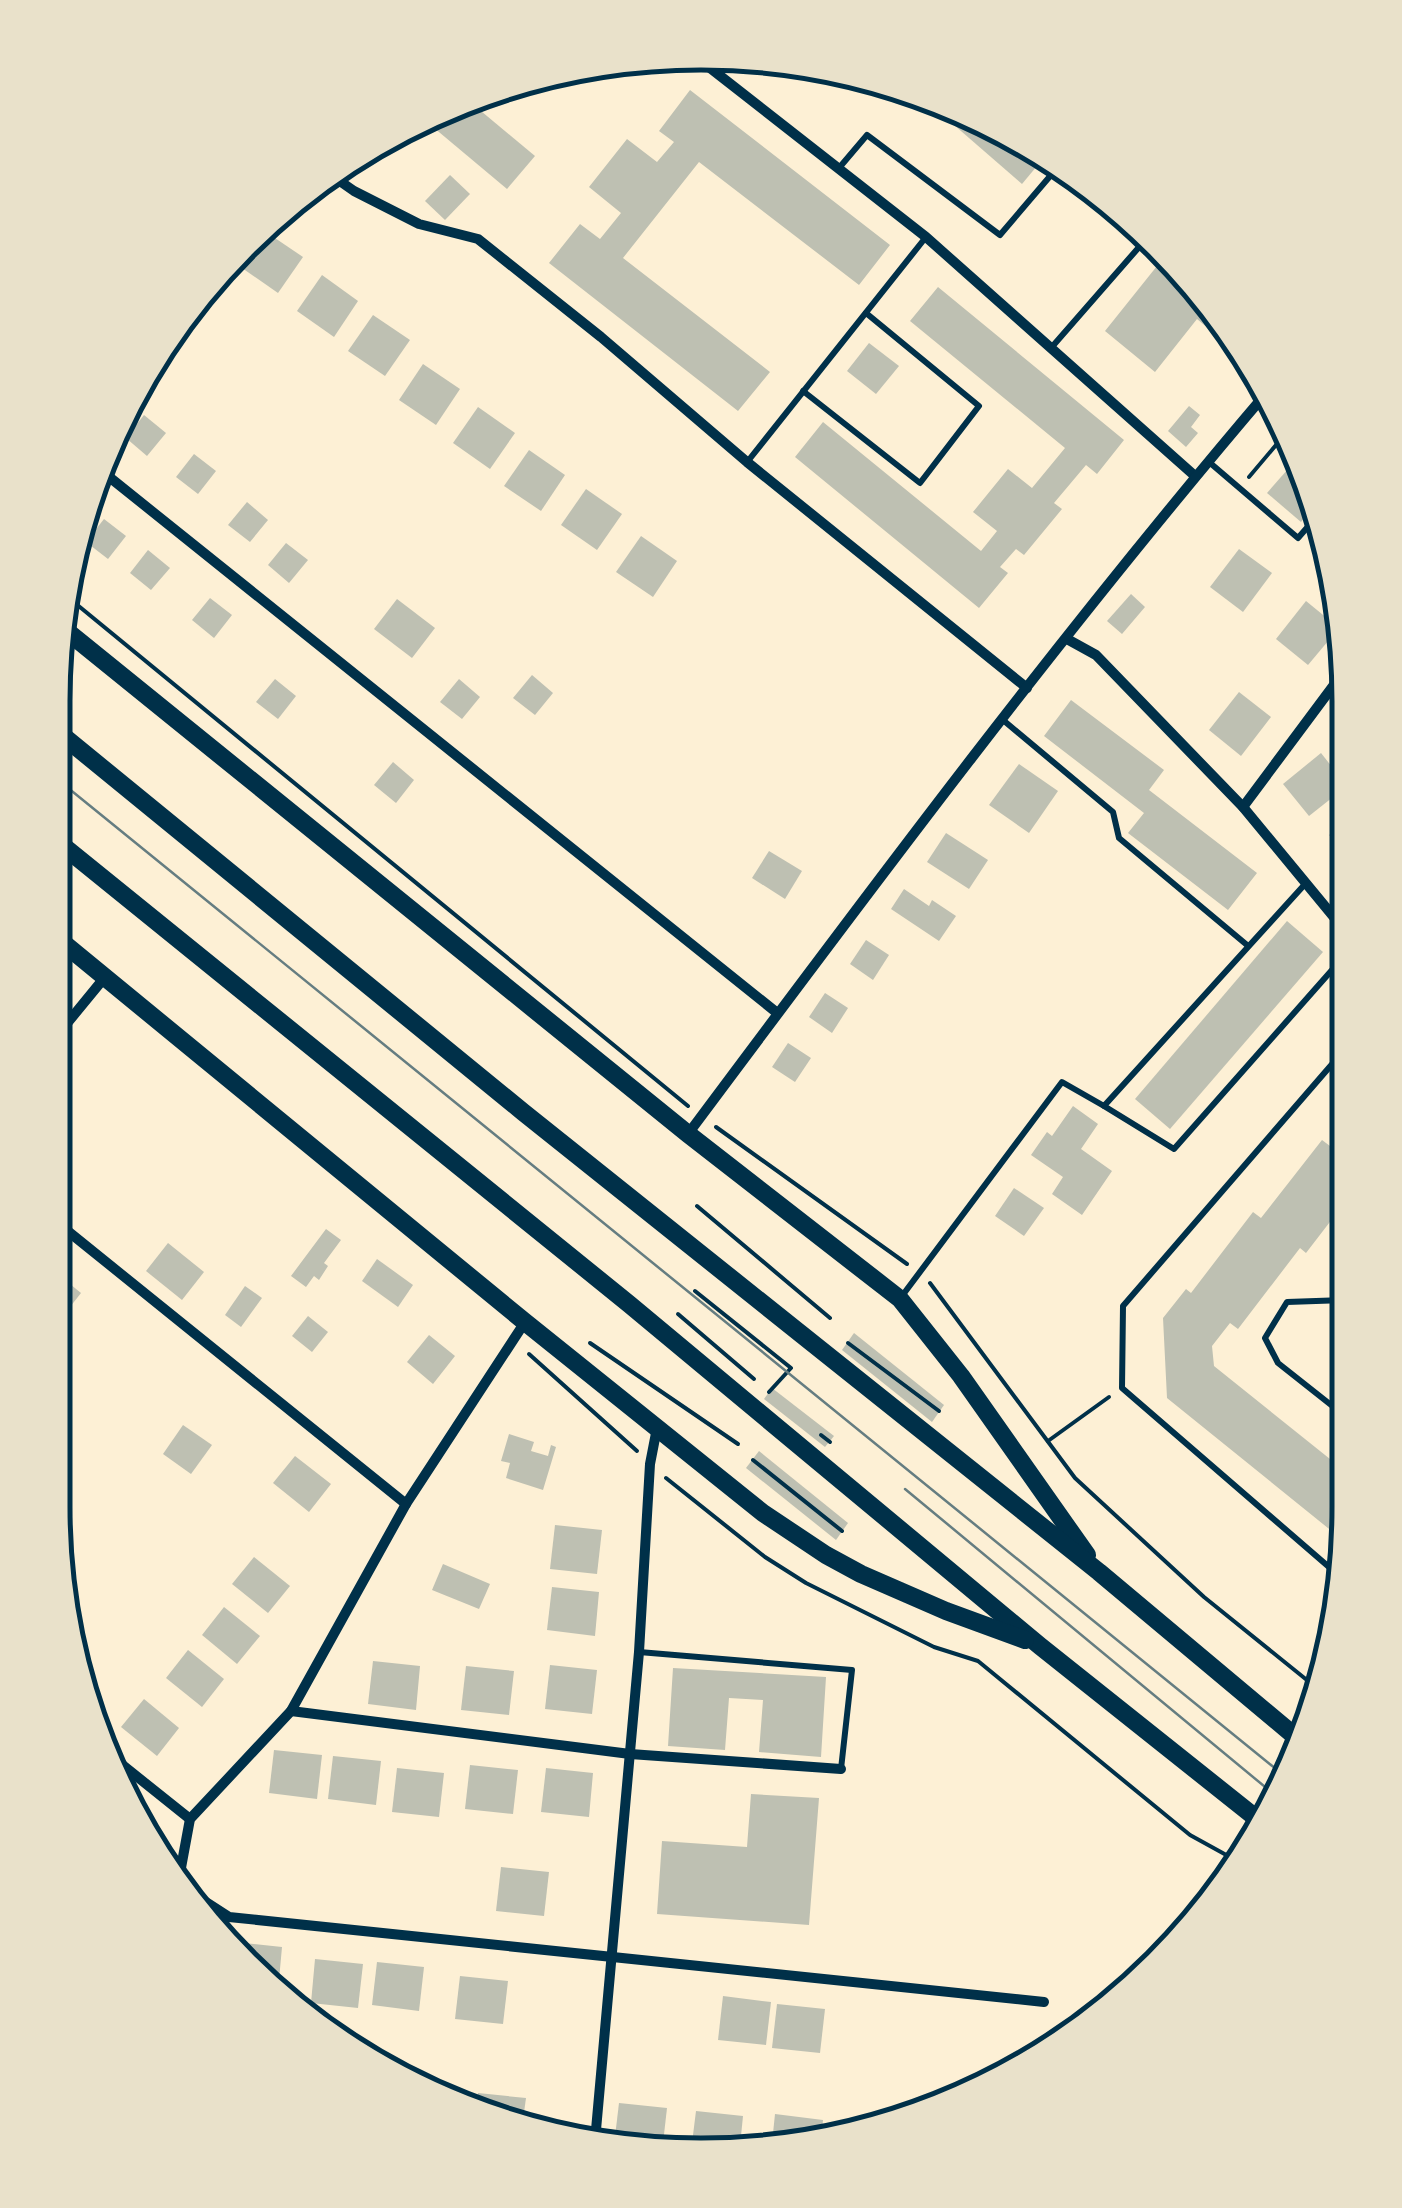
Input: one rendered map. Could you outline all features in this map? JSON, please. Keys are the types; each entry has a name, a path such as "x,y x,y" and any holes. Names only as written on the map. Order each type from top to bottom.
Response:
{"main road":[{"path":"73,636 688,1134 900,1299 961,1376 1099,1572"},
{"path":"70,742 1291,1731"},
{"path":"70,852 630,1304 1040,1646 1252,1814"},
{"path":"70,948 524,1322 764,1513 826,1555 946,1611 1040,1646"}],"street":[{"path":"713,70 926,237 1195,476"},
{"path":"341,182 420,224 478,239 1027,688"},
{"path":"688,1134 776,1012 1027,688 1257,404"},
{"path":"111,478 776,1012"},
{"path":"1067,638 1096,655 1243,807 1332,914"},
{"path":"1243,807 1332,688"},
{"path":"70,1021 105,977"},
{"path":"70,1233 406,1504"},
{"path":"181,1865 190,1819 291,1711 406,1504 524,1322"},
{"path":"596,2129 656,1428"},
{"path":"291,1711 630,1754 841,1769"},
{"path":"128,1770 190,1819"},
{"path":"215,1909 229,1918 1044,2002"}],"lane":[{"path":"838,168 867,135 1000,235 1051,175"},
{"path":"747,462 926,237"},
{"path":"1051,348 1139,247"},
{"path":"803,392 920,484 979,406 866,313"},
{"path":"1208,461 1298,538 1307,528"},
{"path":"1003,720 1112,812 1118,838 1247,945"},
{"path":"1104,1106 1306,882"},
{"path":"900,1299 1062,1082 1174,1149 1332,970"},
{"path":"1329,1567 1122,1388 1123,1306 1332,1063"},
{"path":"1332,1300 1287,1302 1265,1338 1278,1363 1332,1406"},
{"path":"639,1652 852,1670 841,1769"}],"path":[{"path":"1240,488 1277,444"},
{"path":"698,1206 830,1318"},
{"path":"678,1314 771,1394 790,1368 695,1290"},
{"path":"590,1342 738,1444"},
{"path":"848,1343 940,1411"},
{"path":"1048,1441 1122,1388"},
{"path":"753,1460 842,1531"}],"building":[{"path":"690,90 890,245 859,285 699,162 623,258 770,372 738,411 549,263 580,224 600,239 621,213 589,187 627,139 657,162 674,142 659,131"},
{"path":"480,110 535,156 507,189 435,129"},
{"path":"950,122 1036,167 1022,184"},
{"path":"450,175 470,194 445,220 425,201"},
{"path":"274,237 303,257 278,293 243,268"},
{"path":"1157,266 1214,333 1197,319 1155,372 1105,331"},
{"path":"322,275 358,301 334,337 297,311"},
{"path":"938,287 1124,440 1097,474 1086,465 1054,503 1062,509 1024,555 1016,549 1000,567 1008,573 979,608 795,457 823,422 981,551 997,531 973,512 1008,469 1032,488 1065,448 910,321"},
{"path":"373,315 410,340 385,376 348,351"},
{"path":"869,343 899,366 876,394 847,371"},
{"path":"423,364 460,389 436,425 399,400"},
{"path":"1189,406 1200,415 1191,427 1198,433 1186,447 1168,431"},
{"path":"478,407 515,433 490,469 453,443"},
{"path":"144,415 166,433 147,456 127,439"},
{"path":"529,450 565,475 541,511 504,486"},
{"path":"194,454 216,471 198,494 176,477"},
{"path":"1288,469 1304,518 1301,522 1267,493"},
{"path":"586,489 622,514 597,550 561,525"},
{"path":"247,502 268,520 250,542 228,525"},
{"path":"104,519 126,536 108,559 90,545 94,532"},
{"path":"641,536 677,561 653,597 616,572"},
{"path":"286,543 308,560 289,583 268,565"},
{"path":"1239,549 1272,573 1243,612 1210,587"},
{"path":"148,550 170,568 151,590 130,573"},
{"path":"1131,594 1145,607 1122,634 1107,621"},
{"path":"210,598 232,615 214,638 192,620"},
{"path":"397,599 435,628 412,658 374,629"},
{"path":"1306,601 1327,618 1329,640 1308,665 1276,639"},
{"path":"532,675 553,693 535,715 513,698"},
{"path":"275,679 296,696 278,719 256,702"},
{"path":"459,679 480,697 462,719 440,702"},
{"path":"1239,692 1271,717 1241,756 1209,730"},
{"path":"1071,700 1164,770 1149,790 1257,873 1228,910 1128,833 1144,813 1044,736"},
{"path":"1321,753 1332,767 1332,798 1309,816 1283,784"},
{"path":"393,762 414,780 396,803 374,785"},
{"path":"1019,764 1058,791 1029,833 989,805"},
{"path":"946,833 988,860 969,889 927,862"},
{"path":"769,851 802,871 785,899 752,878"},
{"path":"904,889 929,906 932,900 956,916 939,941 891,909"},
{"path":"1287,921 1323,952 1170,1129 1135,1099"},
{"path":"866,940 889,955 873,980 850,964"},
{"path":"825,993 848,1008 832,1033 809,1017"},
{"path":"788,1043 811,1058 795,1082 772,1067"},
{"path":"1073,1106 1098,1124 1081,1149 1112,1171 1082,1215 1052,1194 1063,1177 1031,1155 1047,1132 1052,1136"},
{"path":"1322,1140 1332,1148 1332,1219 1306,1253 1300,1248 1238,1329 1230,1323 1212,1346 1214,1366 1332,1461 1331,1531 1167,1398 1163,1318 1186,1289 1191,1293 1253,1212 1261,1218"},
{"path":"1014,1188 1044,1208 1024,1236 995,1216"},
{"path":"326,1229 341,1240 324,1263 328,1266 319,1280 314,1276 306,1287 291,1276"},
{"path":"168,1243 204,1272 182,1300 146,1271"},
{"path":"377,1259 413,1285 398,1307 362,1281"},
{"path":"70,1284 81,1293 70,1307"},
{"path":"245,1286 262,1298 241,1327 225,1315"},
{"path":"308,1316 328,1332 312,1352 292,1336"},
{"path":"854,1333 944,1405 932,1422 842,1350"},
{"path":"429,1335 455,1356 433,1384 407,1362"},
{"path":"772,1388 834,1436 825,1447 764,1399"},
{"path":"183,1425 212,1445 191,1474 163,1454"},
{"path":"509,1434 534,1442 531,1451 548,1456 551,1445 556,1447 543,1490 506,1478 510,1463 501,1461"},
{"path":"759,1451 848,1523 836,1540 746,1468"},
{"path":"295,1456 331,1484 309,1512 273,1483"},
{"path":"555,1525 602,1530 597,1574 550,1569"},
{"path":"254,1557 290,1586 268,1613 232,1584"},
{"path":"443,1564 490,1584 479,1609 432,1590"},
{"path":"552,1587 599,1592 595,1636 547,1630"},
{"path":"224,1607 260,1636 237,1664 202,1635"},
{"path":"188,1650 224,1679 202,1707 166,1678"},
{"path":"373,1661 420,1666 416,1710 368,1704"},
{"path":"550,1665 597,1670 592,1714 545,1709"},
{"path":"466,1666 514,1671 509,1715 461,1710"},
{"path":"673,1668 826,1677 821,1757 759,1752 763,1700 729,1698 725,1750 668,1746"},
{"path":"144,1699 179,1728 157,1756 121,1727"},
{"path":"274,1750 322,1755 317,1799 269,1793"},
{"path":"333,1756 381,1761 376,1805 328,1799"},
{"path":"470,1765 518,1770 513,1814 465,1809"},
{"path":"397,1768 444,1773 439,1817 392,1812"},
{"path":"546,1768 593,1773 589,1817 541,1812"},
{"path":"751,1794 819,1798 809,1925 657,1914 662,1841 747,1847"},
{"path":"501,1867 549,1872 544,1916 496,1911"},
{"path":"246,1943 282,1947 279,1976"},
{"path":"315,1959 363,1964 358,2008 311,2003"},
{"path":"377,1962 424,1967 419,2011 372,2005"},
{"path":"460,1976 508,1981 503,2024 455,2019"},
{"path":"723,1996 771,2002 766,2045 718,2040"},
{"path":"777,2004 825,2009 820,2053 772,2048"},
{"path":"478,2093 526,2098 524,2112 498,2105 478,2097"},
{"path":"619,2103 667,2108 664,2137 615,2132"},
{"path":"696,2111 743,2116 741,2137 693,2138"},
{"path":"775,2114 823,2120 822,2126 773,2134"}],"tram line":[{"path":"70,790 1275,1768"},
{"path":"905,1489 1266,1788"}]}
